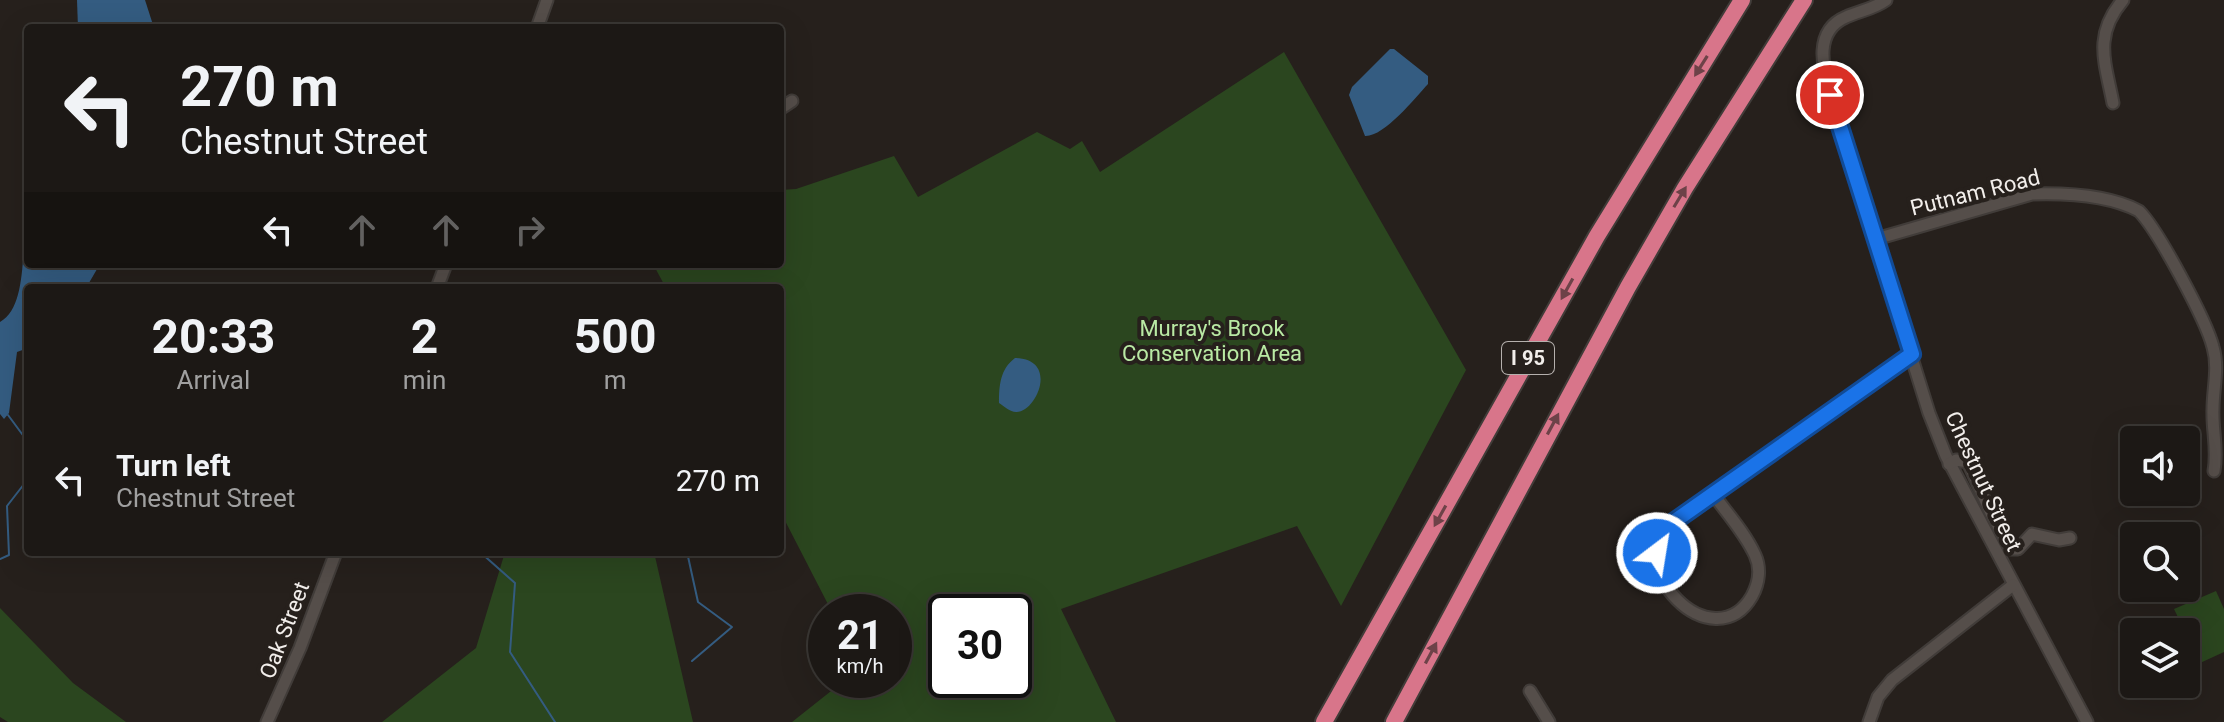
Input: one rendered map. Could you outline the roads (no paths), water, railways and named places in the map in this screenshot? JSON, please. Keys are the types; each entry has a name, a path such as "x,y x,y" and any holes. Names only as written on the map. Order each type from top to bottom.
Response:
{"highway":[{"name":"I 95","path":"1324,722 1597,236 1742,0"},
{"name":"I 95","path":"1394,722 1628,287 1685,188 1804,0"}],"street":[{"path":"538,24 547,0"},
{"name":"Chestnut Street","path":"1886,0 1837,22 1824,43 1822,58 1830,95 1949,464 2087,722"},
{"path":"2113,103 2103,39 2109,19 2123,0"},
{"path":"784,106 792,101"},
{"name":"Putnam Road","path":"1876,239 2032,194 2054,193 2125,203 2139,211 2203,321 2213,348 2216,371 2213,421 2217,452 2214,471"},
{"path":"1713,494 1750,547 1759,570 1756,587 1748,601 1728,615 1712,618 1689,611 1677,600 1662,576 1657,553 1662,536 1672,523 1713,494 1912,354"},
{"path":"1949,464 1956,460 1968,462 2011,549 2018,549 2032,534 2059,540 2070,538"},
{"name":"Oak Street","path":"267,722 300,648 334,556"},
{"path":"1869,722 1878,697 1892,680 2013,585"},
{"path":"1530,691 1549,722"}],"water":[{"path":"77,0 145,0 153,24 78,24"},
{"path":"1390,49 1428,76 1428,84 1390,124 1373,135 1365,136 1349,95 1352,87"},
{"path":"24,250 24,268 98,268 88,284 24,284 24,349 17,352 9,413 4,419 0,414 0,322 15,302"},
{"path":"1015,358 1029,361 1037,367 1040,376 1040,386 1031,404 1016,412 999,403 1003,373"}],"waterway":[{"path":"8,415 24,437"},
{"path":"0,559 9,555 7,506 24,484"},
{"path":"485,556 515,583 510,652 555,722"},
{"path":"688,556 698,602 732,627 692,661"}],"park label":[{"name":"Murray's Brook Conservation Area","path":"1212,340"}]}
